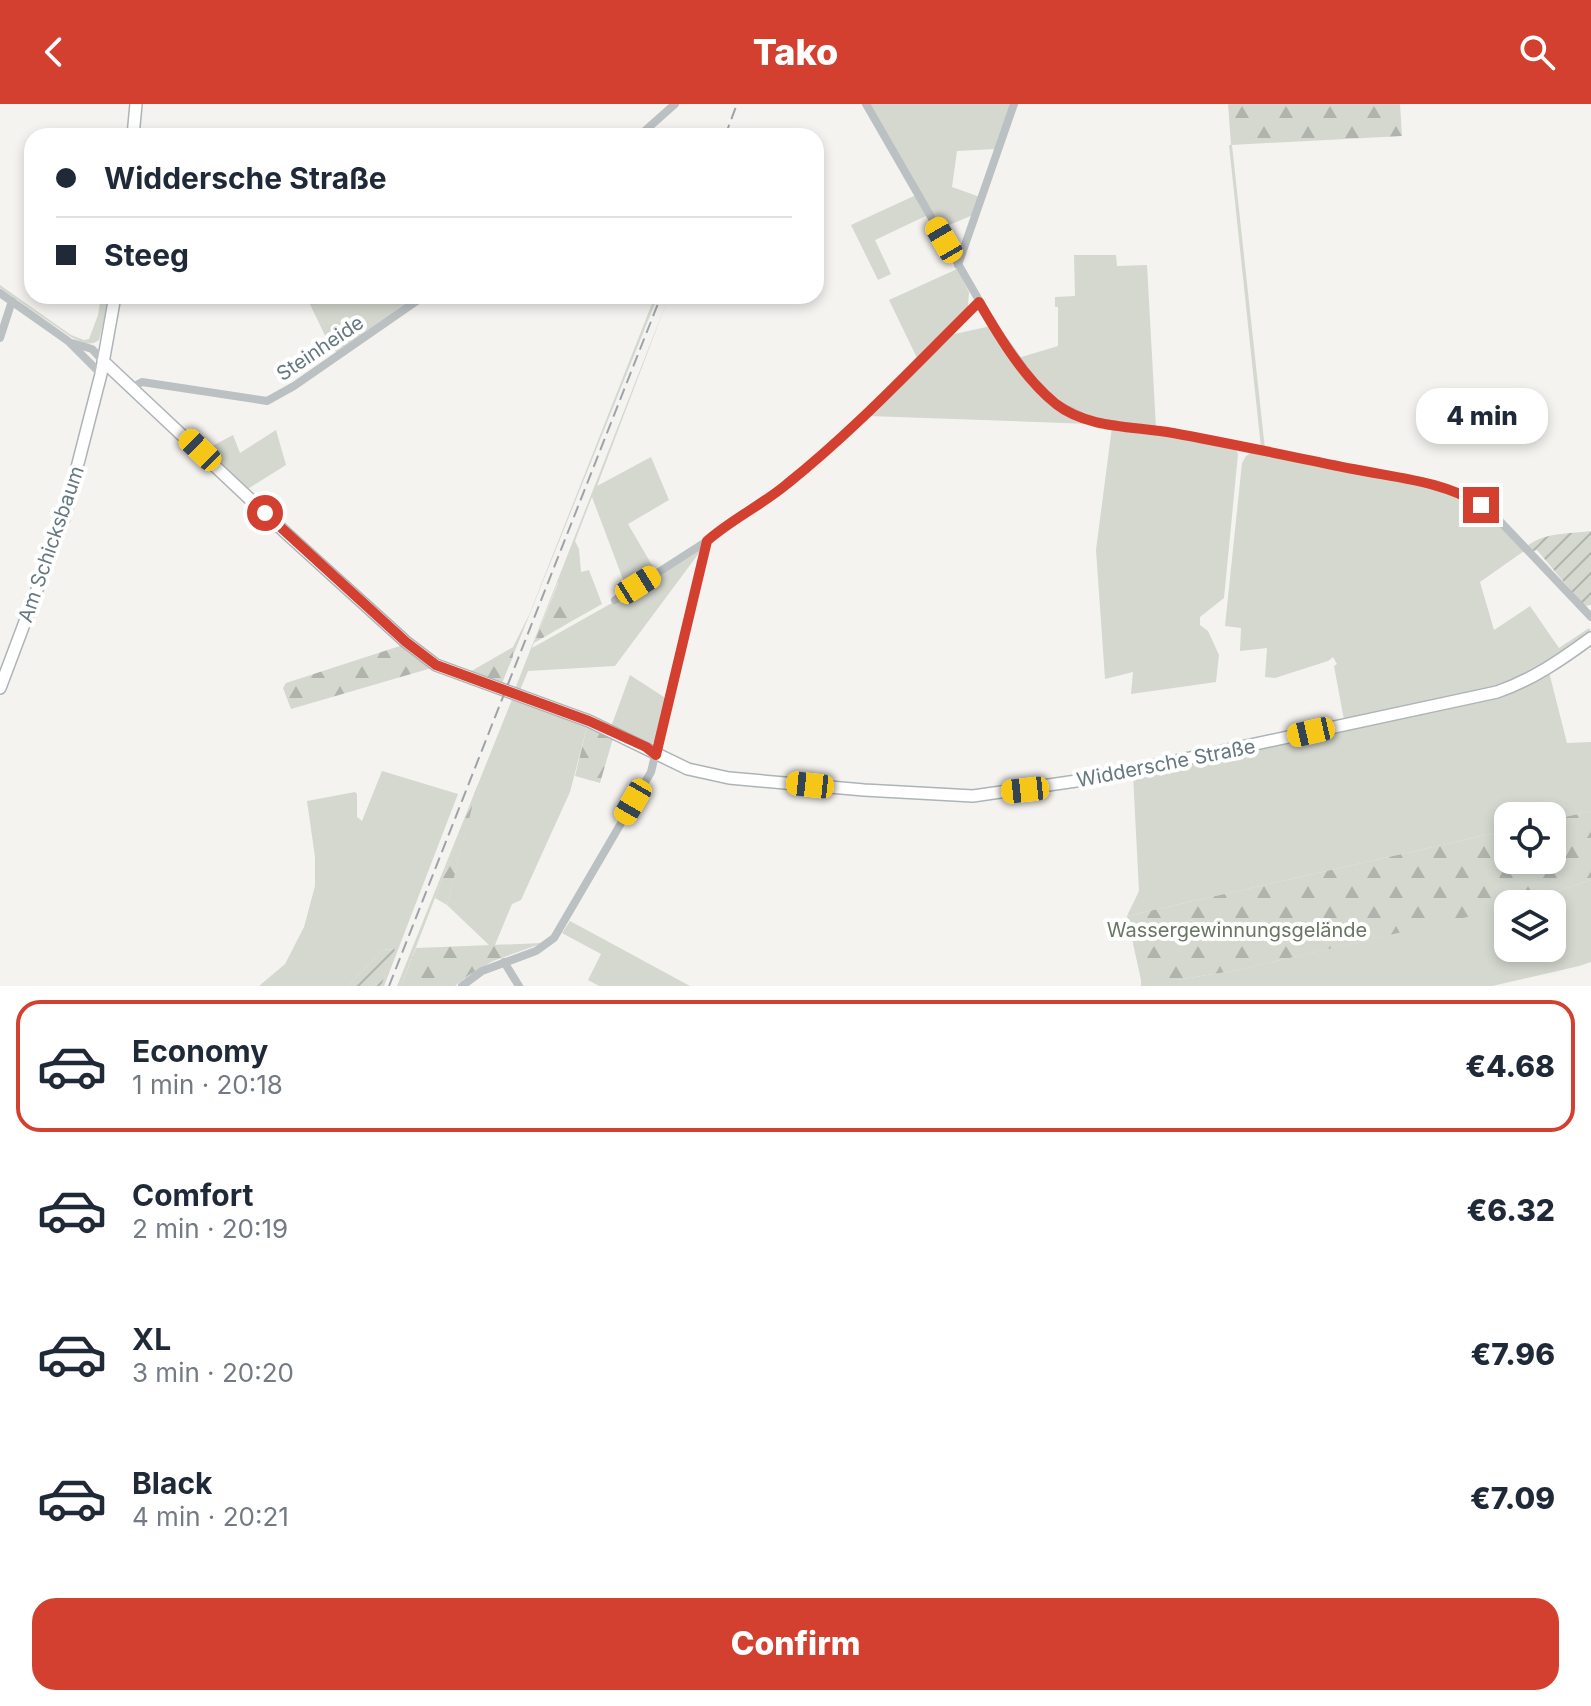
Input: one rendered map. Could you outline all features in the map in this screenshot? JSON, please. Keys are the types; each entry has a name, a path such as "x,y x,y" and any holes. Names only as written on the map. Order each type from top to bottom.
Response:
{"street":[{"path":"134,128 136,104"},
{"path":"648,128 675,104"},
{"path":"866,104 1000,336 1035,384 1057,404 1091,421 1172,433 1418,481 1466,496 1495,516 1591,617"},
{"path":"958,265 1014,104"},
{"path":"0,293 68,341 101,374 131,388"},
{"path":"0,338 12,301"},
{"path":"615,600 784,487 849,432 979,302"},
{"name":"Am Schicksbaum","path":"0,688 64,518 96,397 114,304"},
{"name":"Steinheide","path":"131,388 142,382 267,401 294,386 412,304"},
{"path":"68,341 92,349 103,361"},
{"name":"Widdersche Straße","path":"103,361 298,544 406,642 436,665 589,721 688,769 759,781 934,795 973,796 1025,790 1203,757 1497,692 1521,684 1591,638"},
{"path":"462,986 482,971 543,947 561,929 651,772 707,541"},
{"path":"504,962 519,986"}],"green space":[{"path":"868,104 1012,104 995,149 957,151 952,187 980,197 973,215 942,228"},
{"path":"1228,104 1400,104 1402,136 1231,145"},
{"path":"1229,145 1232,145 1265,449 1261,448"},
{"path":"916,195 928,215 875,240 891,274 878,280 851,225"},
{"path":"1074,255 1116,255 1117,266 1147,265 1156,428 1093,419 1053,399 1018,358 1058,346 1055,297 1075,296"},
{"path":"957,269 969,292 968,307 918,360 889,300"},
{"path":"0,285 71,335 84,340 89,339 100,304 108,304 99,340 89,343 71,337 0,288"},
{"path":"310,304 408,304 337,353 332,350"},
{"path":"652,304 655,304 513,656 513,647 529,615"},
{"path":"666,304 597,486 651,457 669,500 628,524 656,572 627,590 592,497 575,541 579,549 581,572 589,570 602,604 572,621 558,582 532,648 628,594 705,545 615,666 528,671 520,690 515,689"},
{"path":"991,326 1053,404 1070,416 1091,424 869,416 950,335"},
{"path":"1112,427 1235,448 1238,454 1224,598 1200,617 1200,625 1208,631 1219,655 1216,682 1131,694 1133,672 1105,679 1096,550"},
{"path":"276,430 286,465 246,490 205,450 233,435 240,453"},
{"path":"1254,451 1447,491 1480,506 1524,551 1480,582 1494,630 1530,606 1559,648 1589,628 1591,633 1541,670 1494,688 1344,720 1334,666 1337,664 1333,657 1275,678 1265,677 1267,648 1240,651 1241,628 1225,626 1242,463"},
{"path":"1591,531 1591,605 1584,606 1537,550 1530,552 1526,547 1548,536"},
{"path":"559,581 572,621 534,643"},
{"path":"406,644 435,667 291,709 283,688 286,683"},
{"path":"513,647 513,656 502,683 468,673"},
{"path":"1549,672 1567,743 1591,742 1591,811 1566,817 1566,802 1494,802 1494,833 1127,916 1139,891 1133,775 1492,697"},
{"path":"630,675 667,699 657,739 652,744 611,727"},
{"path":"513,697 588,723 570,792 521,900 512,904 495,945 489,945 447,905 475,794 401,986 397,986"},
{"path":"588,723 614,735 600,783 575,776"},
{"path":"382,771 458,794 384,986 381,986 394,949 382,950 348,986 259,986 285,964 304,927 315,886 315,857 307,801 355,792 357,817 362,821"},
{"path":"478,784 447,905 435,898"},
{"name":"Wassergewinnungsgelände","path":"1591,811 1591,880 1560,890 1494,890 1494,911 1238,970 1177,980 1141,980 1127,916 1494,833 1494,874 1566,874 1566,817"},
{"path":"1591,880 1591,962 1492,986 1141,986 1141,980 1177,980 1238,970 1494,910 1494,962 1566,962 1566,890 1560,890"},
{"path":"570,921 690,986 599,986 588,980 601,954 562,933"},
{"path":"543,943 493,961 455,986 401,986 416,948"},
{"path":"395,949 381,986 348,986 382,950"}],"railway":[{"path":"728,128 737,104"},
{"path":"389,986 658,304"}],"route":[{"path":"265,513 406,642 436,665 589,721 646,747 656,755 707,541 727,523 784,487 849,432 979,302 1035,384 1073,414 1091,421 1172,433 1418,481 1466,496 1481,505"}]}
